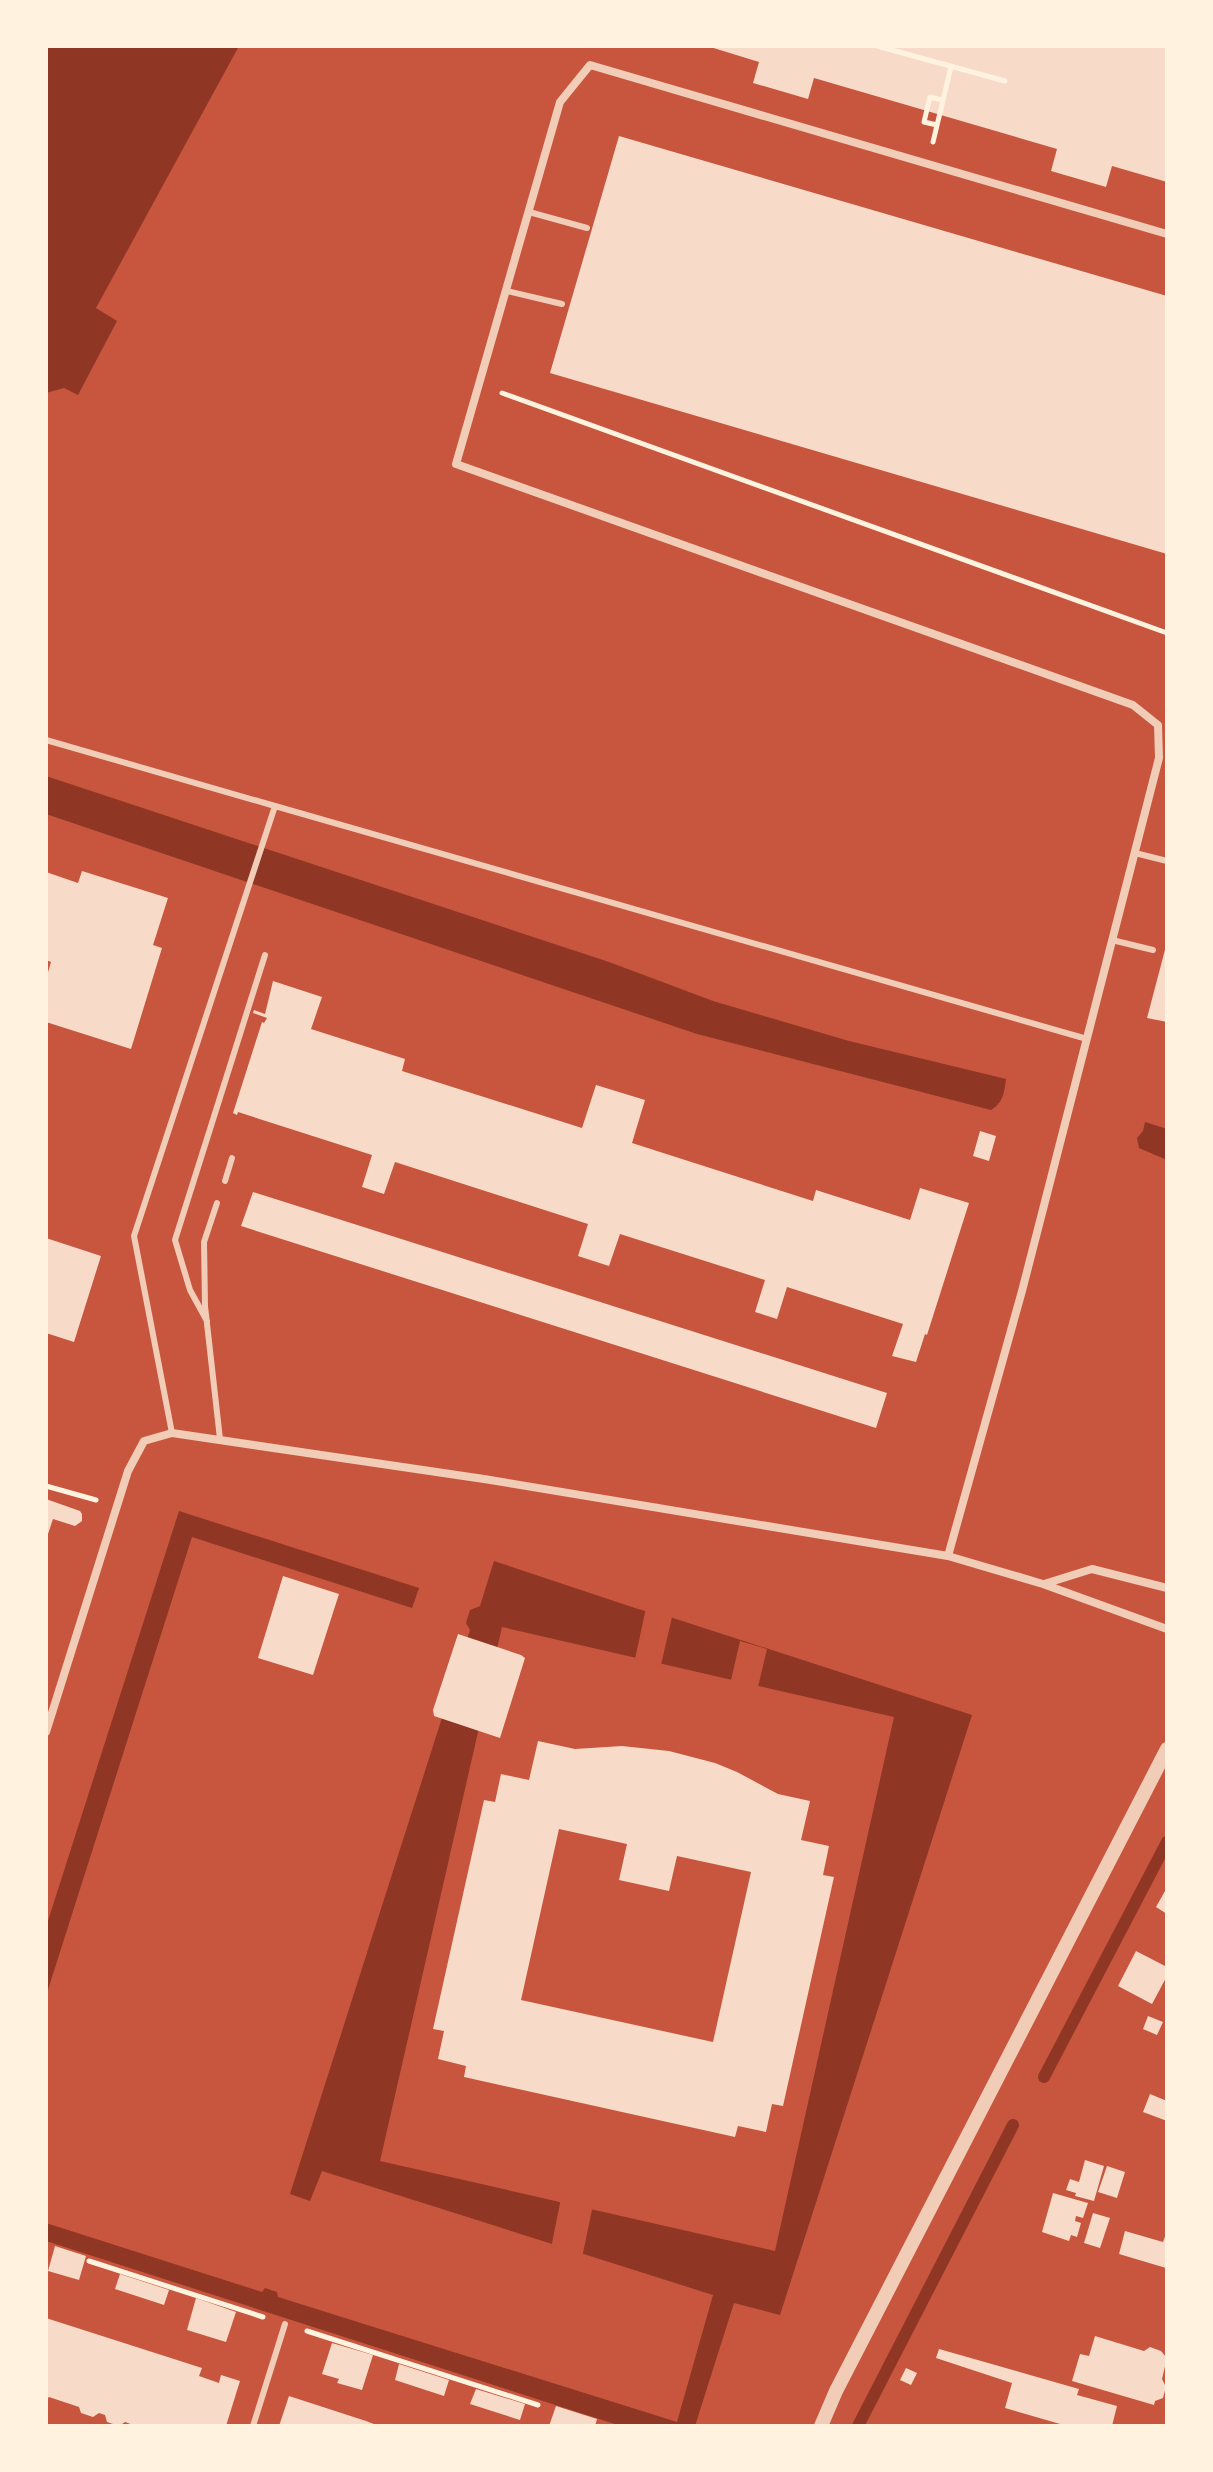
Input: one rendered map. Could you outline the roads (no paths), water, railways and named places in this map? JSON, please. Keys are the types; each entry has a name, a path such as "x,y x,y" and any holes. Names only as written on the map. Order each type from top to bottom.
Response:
{"street":[{"path":"948,1556 1022,1291 1135,853 1159,758 1158,725 1133,705 456,464 560,102 590,65 1167,234"},
{"path":"46,1732 128,1471 144,1441 172,1433 484,1479 948,1556 1043,1584 1167,1629"},
{"path":"1043,1584 1092,1569 1167,1588"},
{"path":"821,2426 836,2391 1167,1749"}],"lane":[{"path":"529,212 587,228"},
{"path":"507,291 562,304"},
{"path":"46,740 1087,1039"},
{"path":"172,1433 134,1236 275,806"},
{"path":"1135,853 1167,861"},
{"path":"1112,940 1153,950"},
{"path":"207,1321 190,1290 175,1240 265,955"},
{"path":"225,1181 232,1158"},
{"path":"217,1203 204,1242 207,1321 220,1439"},
{"path":"253,2426 285,2324"}],"waterway":[{"path":"1044,2077 1167,1842"},
{"path":"858,2426 1013,2125"}]}
